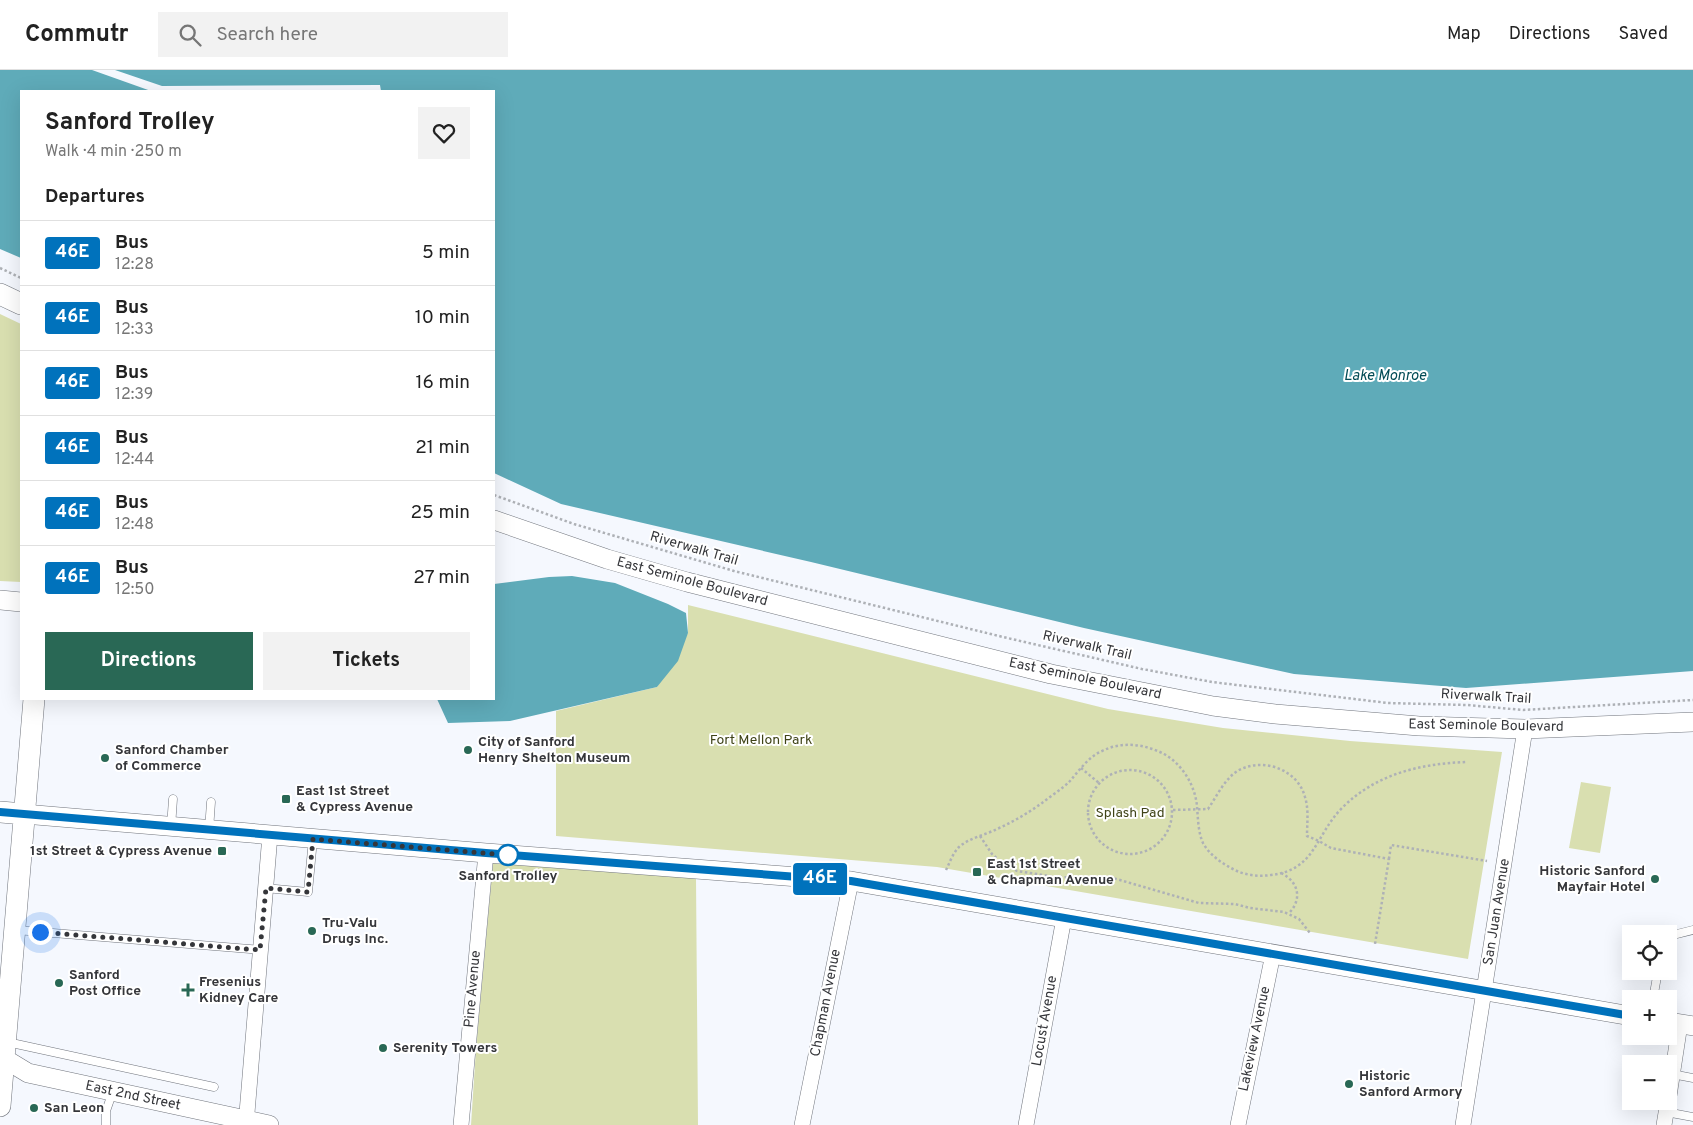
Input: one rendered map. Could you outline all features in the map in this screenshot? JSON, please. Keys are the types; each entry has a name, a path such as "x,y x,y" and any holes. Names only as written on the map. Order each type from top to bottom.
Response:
{"main road":[{"path":"0,294 20,304"},
{"path":"0,1106 3,1052 34,700"},
{"path":"0,812 24,814"}],"street":[{"name":"East Seminole Boulevard","path":"495,520 607,559 687,582 1051,674 1213,706 1275,714 1419,726 1525,729 1693,722"},
{"path":"0,600 20,602"},
{"name":"San Juan Avenue","path":"1463,1125 1525,729"},
{"path":"24,814 313,839 851,881 1622,1014"},
{"path":"247,1122 270,835"},
{"name":"Pine Avenue","path":"461,1125 486,853"},
{"name":"Chapman Avenue","path":"802,1125 851,881"},
{"name":"Locust Avenue","path":"1026,1125 1064,918"},
{"name":"Lakeview Avenue","path":"1238,1125 1273,954"},
{"path":"1675,1055 1681,1024"},
{"name":"East 2nd Street","path":"3,1052 28,1073 247,1122 270,1125"}],"lane":[{"path":"171,827 173,799"},
{"path":"209,830 211,802"},
{"path":"266,888 308,892 313,839"},
{"path":"14,930 260,950"},
{"path":"1677,934 1693,930"},
{"path":"3,1052 214,1087"},
{"path":"1677,1075 1693,1078"},
{"path":"106,1125 106,1110 113,1091"},
{"path":"1666,1113 1693,1117"}],"path":[{"path":"0,268 20,278"},
{"name":"Riverwalk Trail","path":"495,495 574,524 734,570 1003,637 1142,669 1212,682 1388,703 1467,705 1523,710 1693,700"},
{"path":"946,870 959,847 999,829 1030,812 1068,782 1102,750 1119,746 1134,744 1151,748 1175,761 1194,793 1203,843 1213,856 1238,872 1271,876 1301,865 1319,841 1327,826 1342,808 1384,779 1430,764 1466,762"},
{"path":"1173,810 1208,809 1229,778 1240,770 1268,765 1279,768 1292,776 1300,786 1305,796 1307,810 1307,836 1331,848 1389,859"},
{"path":"1081,768 1100,783"},
{"path":"1122,771 1143,772 1156,779 1167,791 1173,810 1169,830 1163,839 1147,852 1137,854 1116,852 1106,847 1098,840 1088,820 1090,799 1100,783 1111,774 1122,771"},
{"path":"980,836 988,849 1002,863 1027,874 1056,877 1113,878 1199,903 1234,904 1289,913 1299,919 1310,933"},
{"path":"1375,944 1391,845 1487,860"},
{"path":"1280,873 1293,881 1296,891 1297,901 1289,913"}],"green space":[{"path":"0,314 20,324 20,582 0,581"},
{"name":"Fort Mellon Park","path":"688,605 1108,709 1223,728 1350,741 1502,752 1468,959 937,867 556,836 556,711 657,687 688,633"},
{"path":"1581,782 1611,787 1600,853 1569,848"},
{"path":"493,863 696,878 698,1125 471,1125"}],"water":[{"name":"Lake Monroe","path":"0,70 1693,70 1693,671 1466,688 1294,674 1084,628 561,504 495,473 495,90 20,90 20,258 0,249"},
{"path":"572,576 615,583 686,613 688,633 678,661 657,687 510,721 448,723 437,700 495,700 495,584"}],"pier":[{"path":"92,70 115,70 162,86 380,85 381,90 148,90"}],"bus line":[{"name":"46E","path":"0,812 486,853 851,881 1622,1014"}],"place":[{"name":"City of Sanford Henry Shelton Museum","path":"468,750"},
{"name":"Sanford Chamber of Commerce","path":"105,758"},
{"name":"East 1st Street & Cypress Avenue","path":"286,799"},
{"name":"1st Street & Cypress Avenue","path":"222,851"},
{"name":"Sanford Trolley","path":"508,855"},
{"name":"East 1st Street & Chapman Avenue","path":"977,872"},
{"name":"Historic Sanford Mayfair Hotel","path":"1655,879"},
{"name":"Tru-Valu Drugs Inc.","path":"312,931"},
{"name":"Sanford Post Office","path":"59,983"},
{"name":"Fresenius Kidney Care","path":"188,990"},
{"name":"Serenity Towers","path":"383,1048"},
{"name":"Historic Sanford Armory","path":"1349,1084"},
{"name":"San Leon","path":"34,1108"}],"route":[{"path":"40,932 260,950 266,888 308,892 313,839 508,855"}],"park label":[{"name":"Splash Pad","path":"1130,813"}]}
